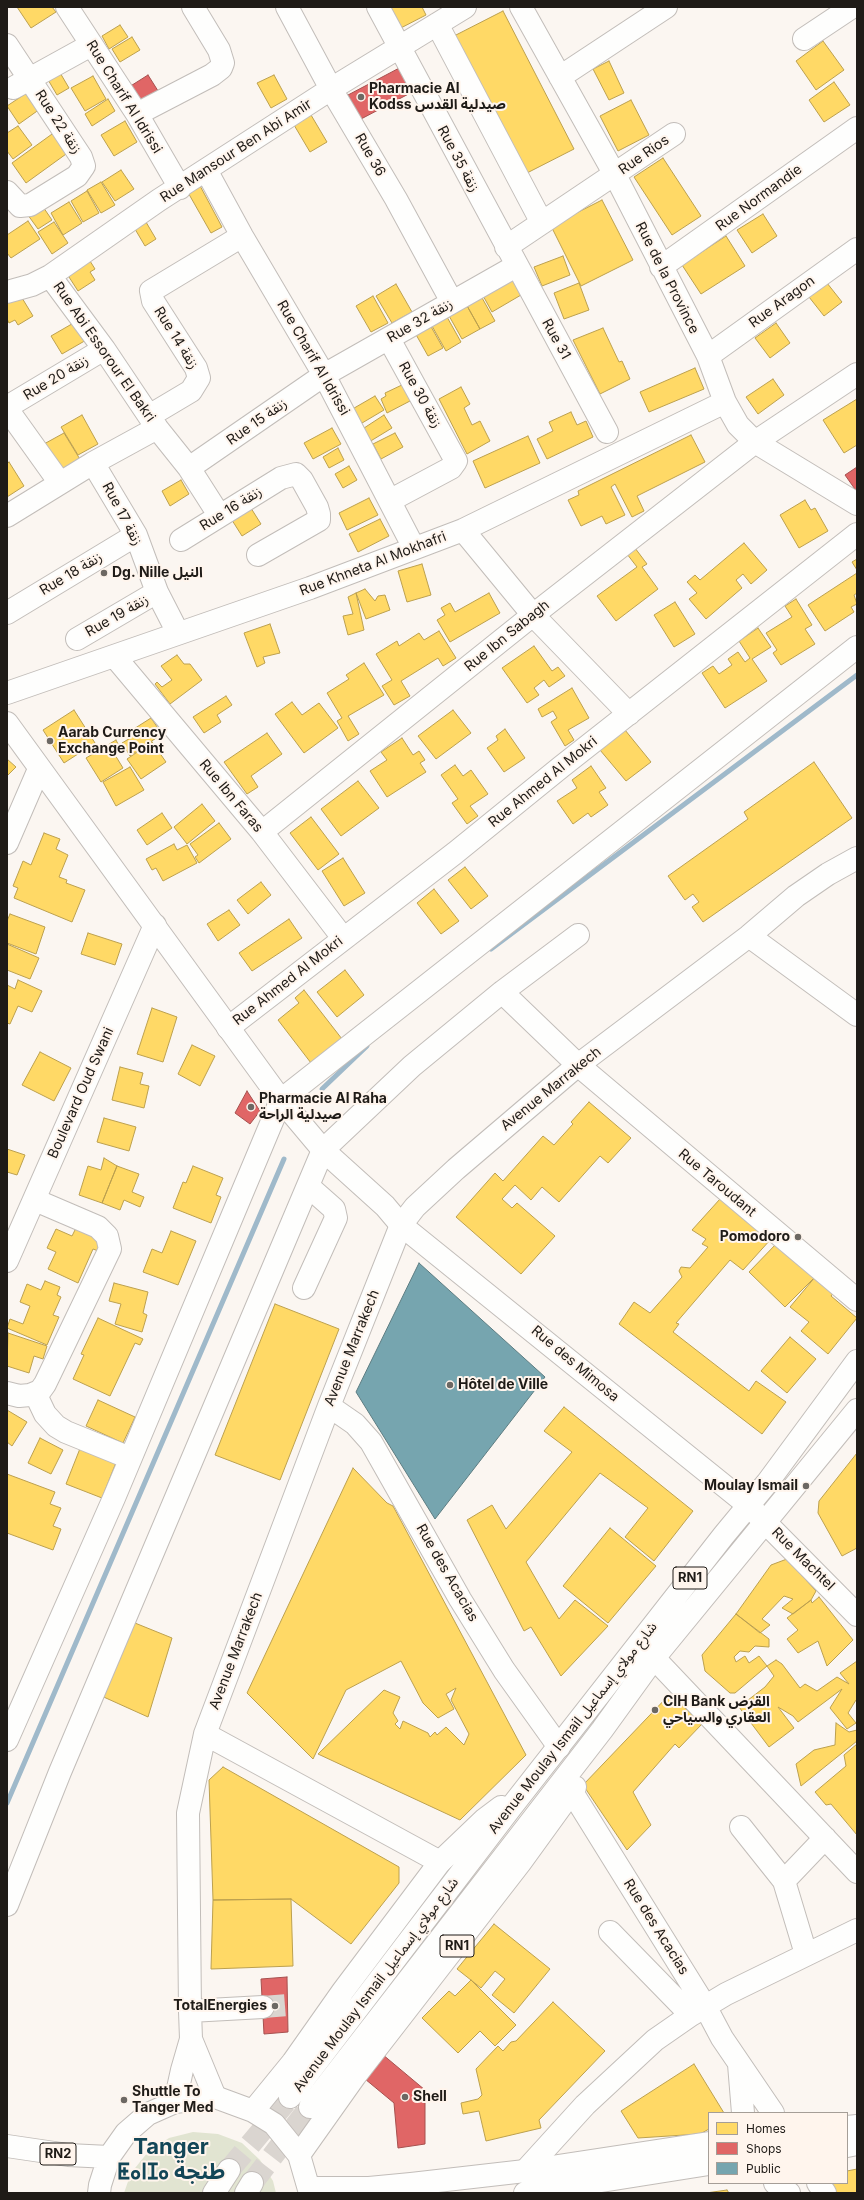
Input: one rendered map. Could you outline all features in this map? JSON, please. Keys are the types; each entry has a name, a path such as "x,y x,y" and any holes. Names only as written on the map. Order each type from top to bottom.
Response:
{"main road":[{"name":"Rue Charif Al Idrissi","path":"67,7 137,114 180,188"},
{"path":"137,114 212,76 222,68 223,62 219,50 194,7"},
{"name":"Rue 36","path":"287,7 331,89 396,199 452,302"},
{"name":"Rue 35 زنقة","path":"378,7 506,247"},
{"name":"Rue Mansour Ben Abi Amir","path":"7,292 32,285 50,276 206,170 331,89 465,7"},
{"name":"Rue de la Province","path":"521,7 615,176 708,356 725,402 738,425 755,442 857,504"},
{"path":"560,77 666,7"},
{"path":"804,39 852,7"},
{"path":"437,24 542,222"},
{"name":"Rue 22 زنقة","path":"7,45 21,83 81,157 84,166 77,176 30,205 20,206 7,192"},
{"name":"Rue 22 زنقة","path":"21,83 91,45"},
{"name":"Rue Normandie","path":"661,267 857,128"},
{"name":"Rue Rios","path":"615,176 674,134"},
{"name":"Rue Charif Al Idrissi","path":"206,170 242,236 324,375 391,500 414,548"},
{"path":"506,247 542,222 615,176"},
{"name":"Rue 14 زنقة","path":"153,422 191,391 199,378 196,368 153,301 152,291 242,236"},
{"name":"Rue 31","path":"506,247 608,432"},
{"name":"Rue Aragon","path":"708,356 857,249"},
{"name":"Rue 32 زنقة","path":"324,375 516,266"},
{"name":"Rue Abi Essorour El Bakri","path":"50,276 104,349 153,422 189,468 219,515"},
{"name":"Rue 30 زنقة","path":"389,339 452,451 456,461 451,468 391,500"},
{"name":"Rue 20 زنقة","path":"60,483 7,408 104,349"},
{"name":"Rue Ibn Sabagh","path":"262,832 533,615 755,442 857,374"},
{"name":"Rue 15 زنقة","path":"189,468 324,375"},
{"name":"Rue Khneta Al Mokhafri","path":"7,694 115,657 178,632 310,588 463,530 725,402"},
{"name":"Rue Abi Essorour El Bakri","path":"7,516 93,463 153,422"},
{"name":"Rue 17 زنقة","path":"93,463 136,535 157,592 178,632"},
{"name":"Rue 16 زنقة","path":"181,540 219,515 281,478 292,474 298,476 318,510 319,520 258,555"},
{"path":"463,530 533,615 629,714"},
{"name":"Rue Ahmed Al Mokri","path":"228,1028 454,853 857,534"},
{"name":"Rue 18 زنقة","path":"7,613 136,535"},
{"name":"Rue 19 زنقة","path":"77,639 157,592"},
{"path":"7,1740 130,1458 281,1100 857,647"},
{"name":"Rue Ibn Faras","path":"115,657 262,832 343,938"},
{"name":"Rue des Mimosa","path":"7,723 281,1100 323,1150 385,1206 401,1225 748,1505"},
{"path":"7,843 39,768"},
{"name":"Avenue Marrakech","path":"175,2102 191,2039 188,1813 205,1734 328,1406 401,1225 415,1207 462,1164 578,1065 749,936 796,896 828,874 857,858"},
{"name":"Boulevard Oud Swani","path":"7,1261 155,925"},
{"path":"7,1905 60,1772 323,1150 412,1066 502,992 578,935"},
{"path":"749,936 857,1015"},
{"name":"Rue Taroudant","path":"502,992 578,1065 857,1300"},
{"path":"304,1288 336,1218 334,1209 308,1186"},
{"path":"7,1392 19,1396 35,1393 45,1384 110,1249 107,1236 98,1227 35,1200"},
{"name":"Avenue Moulay Ismail شارع مولاي إسماعيل","path":"290,2097 559,1747 748,1505 857,1361"},
{"path":"35,1393 45,1414 56,1426 66,1432 130,1458"},
{"name":"Rue des Acacias","path":"328,1406 355,1424 371,1442 460,1599 504,1670 559,1747"},
{"name":"Avenue Moulay Ismail شارع مولاي إسماعيل","path":"310,2107 602,1730 654,1658 765,1520 857,1410"},
{"name":"Rue Machtel","path":"748,1505 765,1520 857,1615"},
{"path":"654,1658 857,1872"},
{"name":"RN1","path":"299,2155 355,2076 516,1869 572,1792 585,1773 602,1730"},
{"path":"205,1734 440,1862"},
{"name":"RN1","path":"253,2111 293,2062 343,1991 440,1862 485,1819 533,1781"},
{"name":"Rue des Acacias","path":"572,1792 698,2010 739,2064 772,2112"},
{"path":"741,1827 784,1881 806,1954"},
{"path":"784,1881 825,1838"},
{"path":"525,2171 591,2100 655,2040 698,2010 806,1954 857,1930"},
{"path":"610,1932 698,2010"},
{"path":"190,2011 263,2007"},
{"name":"Avenue Marrakech","path":"191,2039 215,2097"},
{"name":"Rue des Acacias","path":"739,2064 743,2112"},
{"path":"99,2193 109,2157 126,2133 148,2114 175,2102 215,2097 253,2111 274,2124 299,2155 310,2190 369,2188 525,2171 708,2143"},
{"name":"RN2","path":"7,2146 68,2155 109,2157"},
{"path":"525,2193 708,2164"},
{"path":"214,2193 229,2170"},
{"path":"819,2184 825,2193"}],"green space":[{"path":"193,2132 218,2134 242,2143 260,2160 273,2181 276,2193 124,2193 131,2173 148,2152 169,2138"}],"building: Homes":[{"path":"17,7 52,7 56,12 31,28"},
{"path":"383,7 422,7 426,15 395,31"},
{"path":"503,11 574,149 525,174 454,36"},
{"path":"120,25 128,37 109,49 102,36"},
{"path":"132,37 140,50 120,62 112,49"},
{"path":"823,41 844,70 816,90 796,61"},
{"path":"609,61 624,93 609,100 593,69"},
{"path":"59,71 69,88 57,95 47,78"},
{"path":"274,75 287,99 271,108 257,83"},
{"path":"93,76 106,99 85,111 71,88"},
{"path":"834,82 850,105 824,122 809,100"},
{"path":"28,92 40,109 19,124 7,106"},
{"path":"108,99 115,111 92,126 85,114"},
{"path":"631,100 649,135 618,151 600,116"},
{"path":"311,115 327,142 310,152 294,125"},
{"path":"125,121 137,142 114,156 101,135"},
{"path":"18,126 32,145 13,159 7,151 7,133"},
{"path":"59,129 73,149 26,183 12,163"},
{"path":"663,158 701,216 672,235 634,177"},
{"path":"121,170 134,189 115,201 102,182"},
{"path":"101,182 115,205 101,213 87,190"},
{"path":"198,182 222,227 211,233 186,189"},
{"path":"87,191 99,213 83,222 71,201"},
{"path":"602,200 633,260 581,286 551,226"},
{"path":"39,201 52,220 38,229 25,211"},
{"path":"69,202 82,223 63,235 51,213"},
{"path":"763,214 777,236 752,253 737,230"},
{"path":"143,217 156,239 145,246 132,224"},
{"path":"28,221 40,239 11,258 7,253 7,235"},
{"path":"54,222 68,243 52,254 38,232"},
{"path":"726,236 745,266 701,294 682,265"},
{"path":"85,253 95,269 90,272 95,280 78,291 69,277 69,263"},
{"path":"563,256 570,275 542,286 534,267"},
{"path":"510,276 521,295 492,312 481,292"},
{"path":"579,283 589,310 564,319 554,293"},
{"path":"827,283 842,302 824,316 809,297"},
{"path":"396,284 412,312 392,323 376,296"},
{"path":"19,293 33,316 18,325 15,320 9,323 7,319 7,301"},
{"path":"373,296 388,323 371,332 356,306"},
{"path":"481,296 495,321 480,329 466,304"},
{"path":"466,304 480,329 462,339 448,314"},
{"path":"447,317 461,342 446,351 432,326"},
{"path":"77,321 88,339 62,354 51,336"},
{"path":"429,323 443,348 428,356 414,331"},
{"path":"776,323 790,343 770,358 755,338"},
{"path":"603,328 619,362 622,361 630,379 600,394 573,340"},
{"path":"695,368 704,389 649,412 640,392"},
{"path":"773,379 784,395 758,414 746,397"},
{"path":"404,384 410,401 387,413 381,399 386,396 385,393"},
{"path":"461,387 470,404 464,408 472,425 480,421 490,441 467,454 439,399"},
{"path":"375,396 384,410 357,426 349,411"},
{"path":"857,399 857,445 844,453 823,420"},
{"path":"571,412 577,425 586,421 593,437 547,459 537,439 553,431 549,422"},
{"path":"82,415 98,444 78,455 61,427"},
{"path":"384,415 392,428 369,442 361,430"},
{"path":"332,428 341,444 313,459 304,443"},
{"path":"64,433 81,461 60,473 44,444"},
{"path":"395,433 403,447 381,459 373,444"},
{"path":"691,435 705,462 637,496 644,511 632,517 615,484 611,487 625,515 606,524 602,516 581,526 568,500 579,495 578,491"},
{"path":"528,436 540,463 485,488 473,461"},
{"path":"338,448 344,460 329,468 323,457"},
{"path":"9,462 24,486 7,497 7,464"},
{"path":"349,466 357,480 343,488 335,474"},
{"path":"181,480 189,494 170,506 162,491"},
{"path":"369,498 378,515 347,530 339,513"},
{"path":"805,500 811,510 815,508 828,531 799,548 780,515"},
{"path":"249,505 261,524 242,536 230,517"},
{"path":"380,519 389,536 358,552 349,534"},
{"path":"744,543 767,570 751,584 743,574 736,580 742,588 706,619 689,599 697,593 687,582 695,575 700,580"},
{"path":"635,548 647,564 642,567 658,589 616,621 597,596 637,567 627,554"},
{"path":"857,559 857,570 852,562"},
{"path":"422,564 431,595 407,602 398,571"},
{"path":"857,573 857,593 854,595 857,604 851,607 854,612 825,631 808,605"},
{"path":"365,589 375,601 378,596 385,595 390,610 366,619 356,593"},
{"path":"356,593 364,630 348,635 343,616 353,614 348,597"},
{"path":"489,593 500,613 450,642 437,620 445,615 441,608 450,603 455,612"},
{"path":"796,599 812,625 805,629 815,644 781,665 773,653 777,650 766,633 792,617 785,606"},
{"path":"675,602 695,634 674,647 654,615"},
{"path":"270,624 280,653 263,657 265,663 257,667 244,633"},
{"path":"758,628 771,647 752,659 767,681 725,708 702,673 713,666 719,674 732,665 728,659 738,652 745,662 750,658 739,641"},
{"path":"439,631 456,658 443,666 438,658 401,681 410,696 394,705 382,686 392,680 376,654 397,641 399,646 419,633 424,640"},
{"path":"534,646 552,671 558,667 565,676 549,687 544,680 534,688 539,695 527,703 502,668"},
{"path":"177,655 184,664 190,664 202,680 170,704 155,684 157,682 162,687 172,680 161,666"},
{"path":"364,663 384,695 348,716 359,734 348,741 337,721 342,718 327,693 349,679 346,675"},
{"path":"572,688 589,718 568,730 574,740 565,746 551,722 557,718 553,711 542,717 538,709"},
{"path":"226,696 232,705 217,715 221,722 204,733 193,717"},
{"path":"292,702 302,715 319,703 338,728 304,753 275,714"},
{"path":"74,710 95,743 64,763 43,730"},
{"path":"453,710 471,733 436,759 418,736"},
{"path":"151,718 162,734 130,756 122,743 132,737 129,732"},
{"path":"505,729 525,758 504,772 487,748 498,740 496,736"},
{"path":"625,730 651,762 626,781 600,750"},
{"path":"267,733 282,754 251,776 258,787 247,794 224,762"},
{"path":"402,738 413,755 419,751 425,760 420,763 426,772 387,797 370,771 387,760 381,752"},
{"path":"116,740 119,746 112,750 123,768 101,782 86,758"},
{"path":"152,742 166,762 141,779 127,759"},
{"path":"7,759 16,767 7,776"},
{"path":"814,762 852,818 703,922 692,907 699,902 693,894 685,900 668,876 748,819 744,812"},
{"path":"455,765 463,776 471,770 488,794 470,806 478,816 467,824 452,803 458,799 441,775"},
{"path":"591,766 606,788 599,792 608,805 591,817 588,813 573,824 557,801 577,788 572,780"},
{"path":"130,767 144,790 116,806 103,782"},
{"path":"358,781 379,808 341,836 321,809"},
{"path":"202,804 215,821 187,844 174,827"},
{"path":"162,813 172,828 147,845 137,830"},
{"path":"311,817 339,854 318,870 290,833"},
{"path":"219,823 231,839 199,863 195,857 198,855 190,844"},
{"path":"44,833 60,839 56,849 68,855 59,877 67,880 66,883 85,890 72,922 14,898 18,888 13,886 23,861 31,865"},
{"path":"174,844 177,850 187,845 197,863 163,881 156,868 152,870 146,859"},
{"path":"343,858 365,893 344,906 322,871"},
{"path":"465,867 488,896 471,909 448,880"},
{"path":"261,882 271,895 248,914 237,900"},
{"path":"434,889 459,921 441,934 417,903"},
{"path":"229,910 240,925 218,941 207,924"},
{"path":"10,914 45,927 36,954 7,943 7,921"},
{"path":"289,919 302,938 252,971 239,953"},
{"path":"88,933 122,944 115,965 81,954"},
{"path":"7,944 39,958 30,979 7,970"},
{"path":"345,970 364,995 337,1017 317,992"},
{"path":"18,980 42,991 32,1012 18,1006 10,1024 7,1023 7,985 15,989"},
{"path":"304,990 342,1039 311,1063 278,1020 299,1003 295,998"},
{"path":"152,1008 177,1017 163,1062 137,1054"},
{"path":"192,1045 215,1056 200,1086 178,1074"},
{"path":"40,1052 71,1068 54,1101 22,1085"},
{"path":"120,1067 143,1073 140,1084 149,1086 144,1108 112,1100"},
{"path":"589,1102 631,1138 608,1163 600,1156 559,1202 542,1187 531,1200 515,1185 502,1199 512,1208 517,1203 555,1236 521,1274 456,1217 495,1173 503,1181 543,1136 554,1145 573,1124 571,1122"},
{"path":"104,1118 136,1127 129,1151 97,1142"},
{"path":"7,1149 25,1155 17,1175 7,1172"},
{"path":"104,1158 117,1166 102,1203 79,1195 88,1166 101,1170"},
{"path":"117,1166 139,1174 132,1192 144,1197 140,1207 124,1200 120,1210 102,1203"},
{"path":"193,1166 223,1178 216,1195 221,1197 211,1223 173,1208 183,1182 186,1183"},
{"path":"720,1199 771,1239 743,1270 730,1260 676,1323 679,1324 673,1332 749,1391 756,1381 786,1402 762,1434 619,1324 634,1302 650,1313 682,1277 679,1271 681,1267 690,1268 708,1247 702,1244 706,1239 692,1230"},
{"path":"76,1228 106,1242 101,1252 93,1249 78,1283 48,1269 56,1252 47,1248 56,1229 72,1236"},
{"path":"171,1231 196,1241 178,1285 143,1272 152,1249 162,1253"},
{"path":"778,1242 815,1277 785,1307 749,1272"},
{"path":"816,1276 835,1291 831,1296 857,1318 828,1354 801,1331 809,1322 790,1307"},
{"path":"45,1281 60,1287 57,1295 61,1297 53,1315 59,1317 47,1345 7,1328 10,1319 23,1324 30,1306 20,1302 27,1284 41,1290"},
{"path":"114,1283 148,1292 143,1313 147,1315 142,1332 115,1324 121,1304 109,1301"},
{"path":"275,1304 339,1329 280,1480 215,1455"},
{"path":"98,1318 143,1339 140,1345 135,1343 110,1396 73,1379 84,1355 81,1354"},
{"path":"8,1333 47,1346 43,1359 34,1356 29,1373 7,1366"},
{"path":"790,1337 816,1359 787,1393 761,1371"},
{"path":"98,1400 135,1417 123,1443 86,1426"},
{"path":"564,1407 693,1511 654,1561 625,1537 648,1508 600,1473 526,1562 559,1619 575,1600 608,1626 561,1676 531,1627 524,1631 467,1520 492,1505 506,1529 572,1452 544,1431"},
{"path":"7,1410 27,1422 12,1446 7,1442"},
{"path":"40,1438 63,1450 51,1474 28,1463"},
{"path":"81,1446 117,1460 102,1498 66,1484"},
{"path":"857,1453 857,1548 842,1556 818,1513 819,1501"},
{"path":"353,1468 387,1503 393,1506 526,1755 460,1820 318,1754 384,1690 400,1697 393,1713 398,1721 395,1724 400,1729 403,1721 428,1733 430,1737 435,1732 437,1735 446,1727 464,1745 469,1734 451,1700 456,1688 446,1694 454,1709 438,1718 423,1703 401,1661 346,1690 313,1759 247,1693"},
{"path":"7,1474 55,1492 50,1504 61,1508 53,1526 61,1529 53,1550 7,1533"},
{"path":"610,1528 656,1566 608,1623 563,1586"},
{"path":"787,1559 816,1591 811,1600 793,1614 782,1608 793,1599 784,1596 762,1619 770,1625 760,1633 736,1614 771,1565"},
{"path":"819,1597 853,1640 827,1666 818,1641 798,1653 787,1639 798,1630 787,1618 811,1600 812,1603"},
{"path":"736,1614 769,1639 769,1647 755,1646 749,1652 740,1651 734,1657 736,1662 745,1656 749,1663 759,1656 767,1666 735,1693 730,1693 705,1671 702,1655"},
{"path":"130,1621 172,1638 148,1717 97,1694"},
{"path":"776,1660 782,1664 800,1688 805,1684 817,1691 837,1677 849,1684 840,1673 857,1661 857,1701 856,1700 848,1713 856,1723 847,1729 830,1708 842,1689 798,1722 793,1716 778,1707 794,1728 769,1747 739,1707 765,1687 774,1676 767,1666"},
{"path":"670,1694 702,1724 679,1748 675,1744 633,1792 651,1825 627,1850 583,1785"},
{"path":"836,1723 849,1732 857,1730 857,1741 801,1786 796,1764 814,1750 835,1745"},
{"path":"857,1744 857,1835 831,1804 826,1805 815,1792 846,1766 844,1755"},
{"path":"223,1767 399,1867 399,1883 351,1944 291,1899 213,1900 209,1780"},
{"path":"291,1899 293,1966 211,1969 213,1900"},
{"path":"494,1924 550,1969 514,2013 492,1995 505,1979 495,1971 481,1988 457,1969"},
{"path":"471,1980 516,2025 495,2046 480,2031 458,2053 422,2018 449,1991 455,1996"},
{"path":"553,2002 605,2051 539,2120 541,2128 486,2141 479,2111 463,2114 461,2103 478,2099 482,2095 476,2069 498,2046 503,2051 511,2042 516,2041"},
{"path":"694,2064 723,2112 708,2112 708,2130 700,2134 638,2138 621,2111"},
{"path":"857,2169 857,2193 836,2193 831,2184 848,2184 848,2171"},
{"path":"727,2190 729,2193 706,2193"}],"building: Shops":[{"path":"405,65 418,89 361,119 348,95"},
{"path":"148,75 160,94 141,105 129,87"},
{"path":"857,467 857,492 845,475"},
{"path":"247,1091 260,1111 250,1124 235,1113"},
{"name":"TotalEnergies","path":"287,1977 288,2032 264,2034 261,1979"},
{"name":"Shell","path":"382,2054 425,2090 425,2144 398,2148 394,2103 359,2074"}],"building: Public":[{"name":"Hôtel de Ville","path":"419,1263 545,1377 435,1519 356,1392"}],"waterway":[{"path":"491,949 857,675"},
{"path":"322,1089 367,1046"},
{"path":"7,1803 284,1159"}],"tunnel":[{"path":"263,2007 288,2005"},
{"path":"229,2170 290,2097"},
{"path":"252,2183 310,2107"}],"place":[{"name":"Pharmacie Al Kodss صيدلية القدس","path":"361,97"},
{"name":"Dg. Nille النيل","path":"104,573"},
{"name":"Aarab Currency Exchange Point","path":"50,741"},
{"name":"Pharmacie Al Raha صيدلية الراحة","path":"251,1107"},
{"name":"Pomodoro","path":"798,1237"},
{"name":"Hôtel de Ville","path":"450,1385"},
{"name":"Moulay Ismail","path":"806,1486"},
{"name":"CIH Bank القرض العقاري والسياحي","path":"655,1710"},
{"name":"TotalEnergies","path":"275,2006"},
{"name":"Shell","path":"405,2097"},
{"name":"Shuttle To Tanger Med","path":"124,2100"}],"district":[{"name":"Tanger ⵟⴰⵏⵊⴰ طنجة","path":"171,2160"}]}
